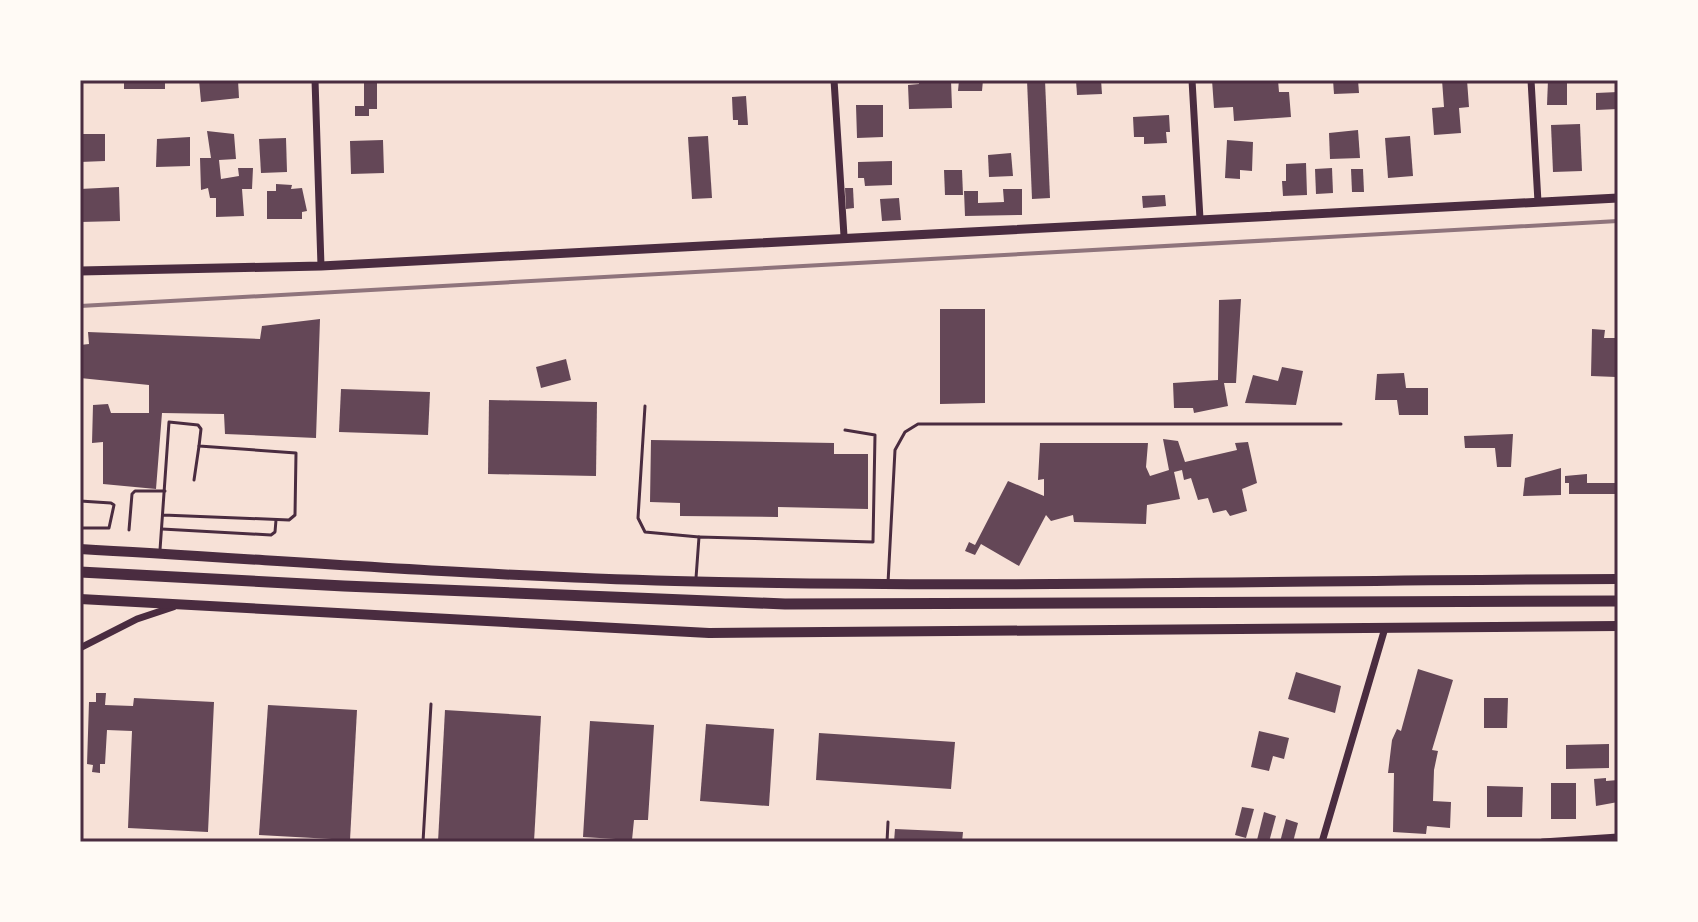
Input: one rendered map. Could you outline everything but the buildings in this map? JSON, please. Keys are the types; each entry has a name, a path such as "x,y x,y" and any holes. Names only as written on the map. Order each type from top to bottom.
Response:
{"main road":[{"path":"80,549 695,581 888,585 1618,579"},
{"path":"80,572 749,604 1618,601"},
{"path":"80,599 728,634 1618,626"}],"street":[{"path":"315,80 321,266"},
{"path":"834,80 844,236"},
{"path":"1192,80 1200,219"},
{"path":"1531,80 1538,202"},
{"path":"80,271 321,266 844,236 1618,198"},
{"path":"80,648 137,619 177,605"},
{"path":"1322,842 1385,628"},
{"path":"1543,842 1618,837"}],"lane":[{"path":"645,406 638,518 645,532 699,537 873,542 875,435 845,430"},
{"path":"160,553 169,422 198,425 201,429 194,480"},
{"path":"888,585 895,450 905,432 918,424 1341,424"},
{"path":"163,515 289,520 295,515 296,453 199,446"},
{"path":"129,530 132,494 135,491 165,491"},
{"path":"80,501 114,505 109,528 80,528"},
{"path":"162,529 271,535 275,532 276,520"},
{"path":"695,581 699,537"},
{"path":"423,842 431,704"},
{"path":"887,842 888,822"}],"railway":[{"path":"80,306 1618,221"}]}
